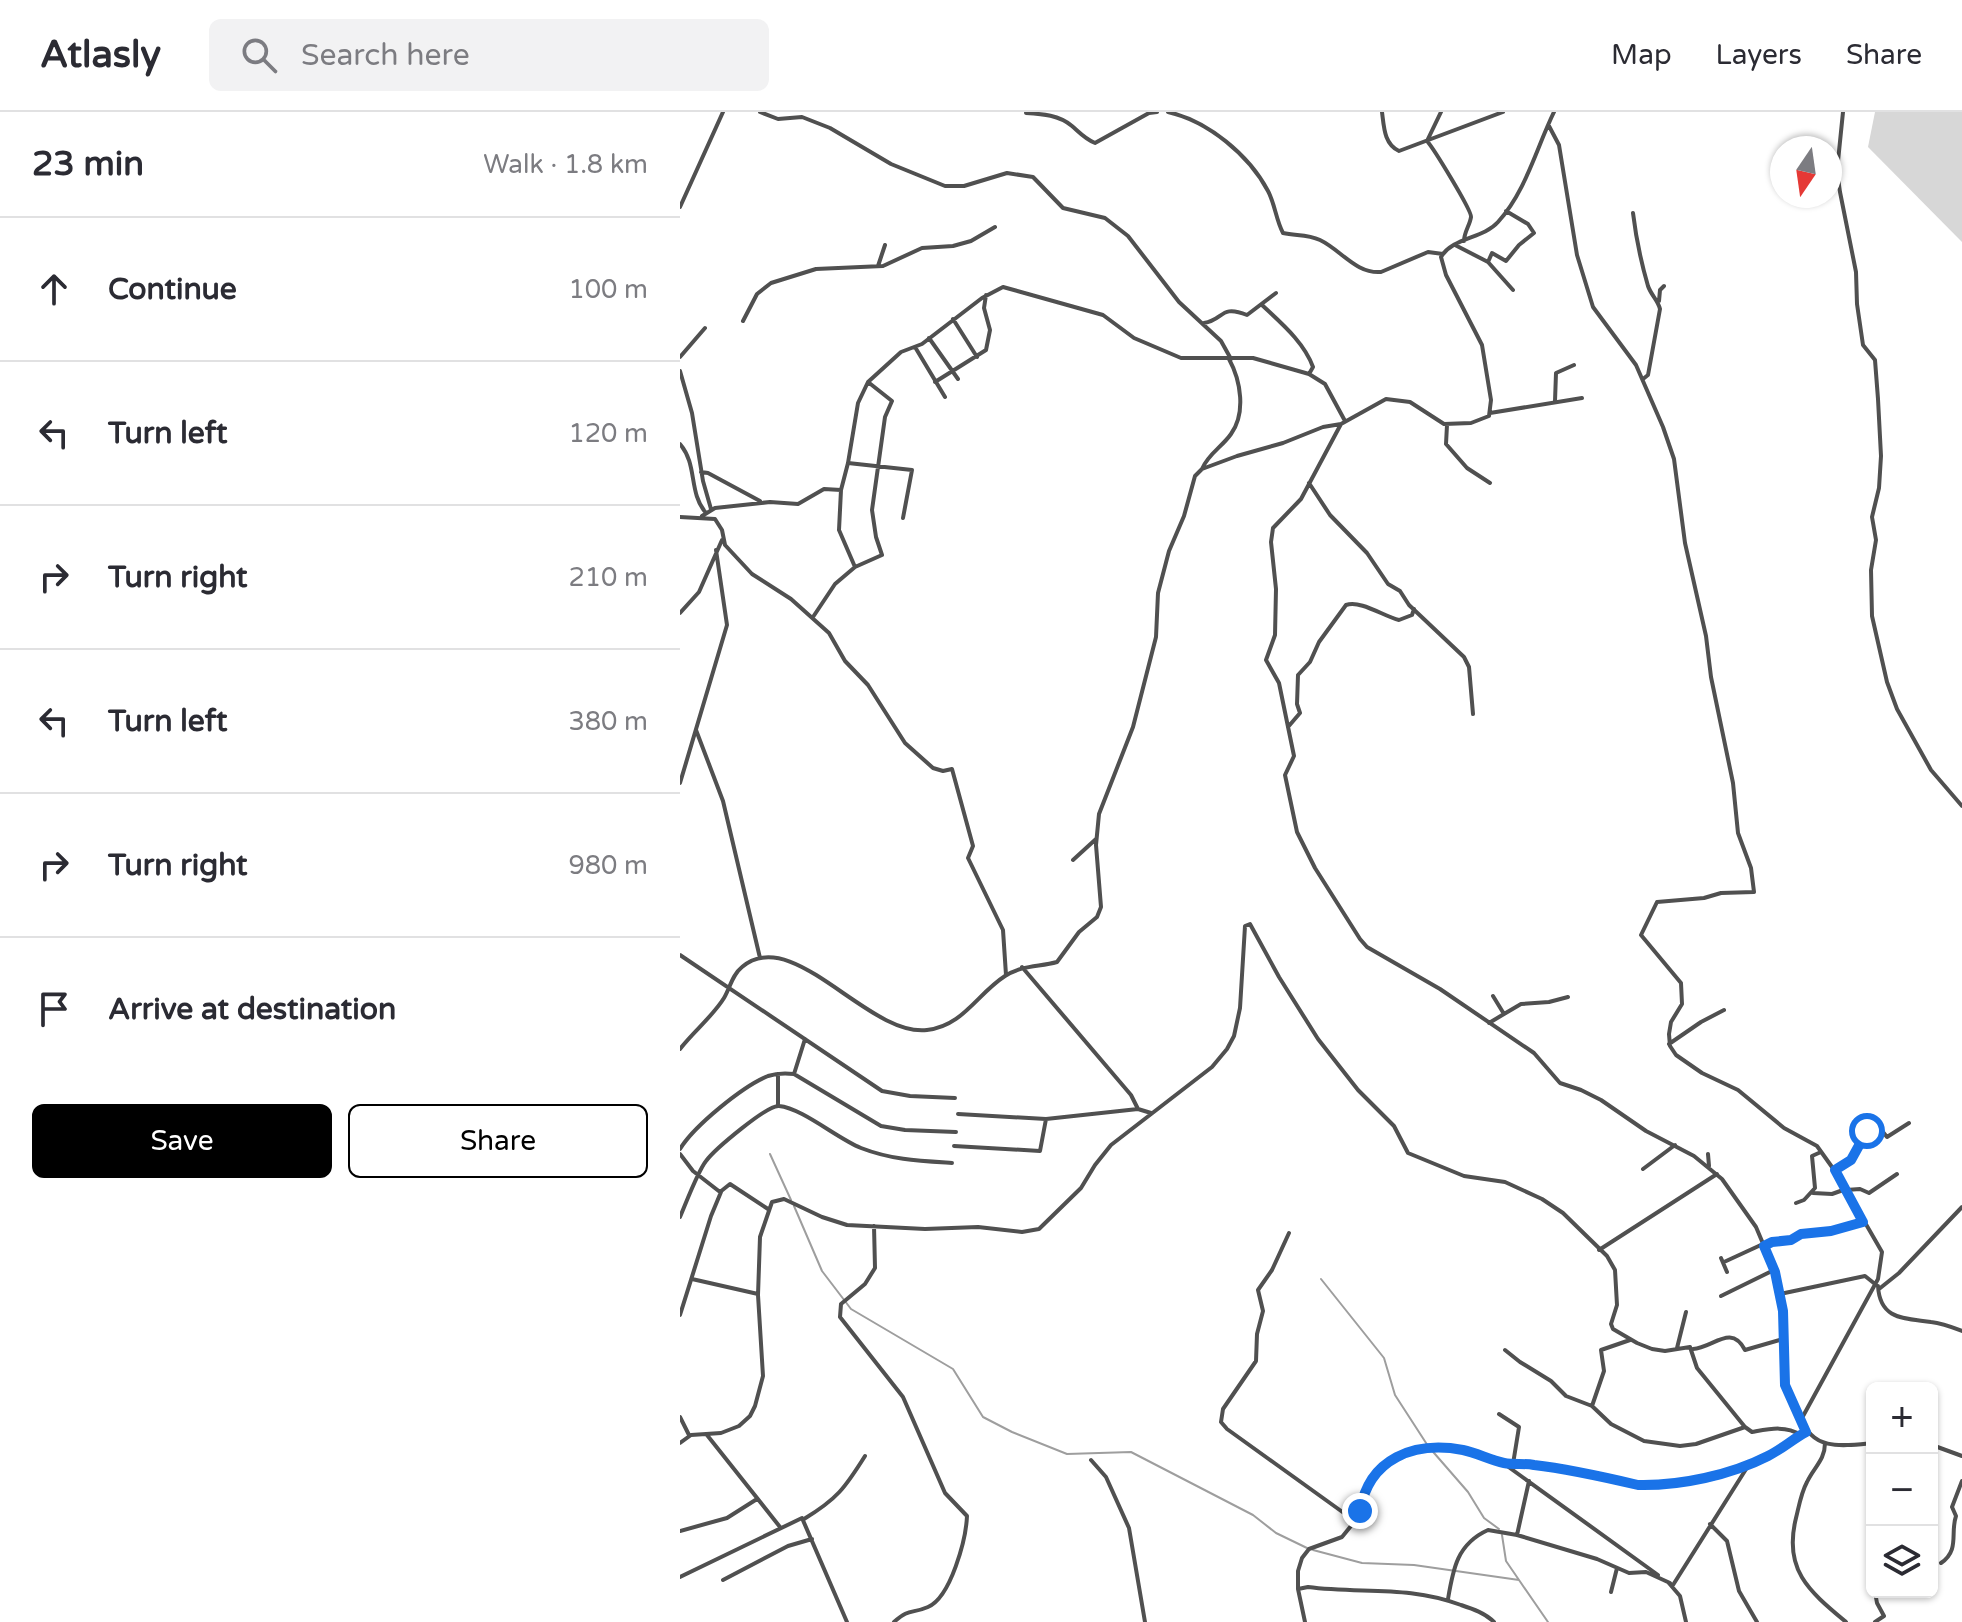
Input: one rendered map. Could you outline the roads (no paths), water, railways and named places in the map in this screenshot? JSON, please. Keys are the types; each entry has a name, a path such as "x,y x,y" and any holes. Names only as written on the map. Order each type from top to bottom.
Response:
{"street":[{"path":"680,207 723,112"},
{"path":"680,1049 724,998 741,967 760,958 786,959 896,1026 925,1031 947,1026 963,1015 1006,975 1022,967 1057,962 1079,932 1097,917 1101,907 1096,839 1101,807 1138,710 1156,637 1158,593 1169,551 1184,516 1193,481 1238,423 1239,388 1221,341 1179,302 1128,236 1105,218 1063,208 1033,177 1007,173 950,187 891,164 848,136 821,124 797,116 772,118 760,112"},
{"path":"1026,113 1050,115 1069,123 1095,143 1149,113 1157,112"},
{"path":"1168,112 1192,118 1241,155 1269,193 1283,233 1317,239 1336,250 1349,263 1374,273 1428,252 1443,254 1455,245 1486,233 1506,211 1523,185 1554,112"},
{"path":"1382,112 1387,139 1395,150 1405,150 1503,112"},
{"path":"1441,112 1427,141 1470,210 1464,241"},
{"path":"1843,112 1837,171 1856,272 1863,345 1875,360 1880,433 1879,488 1872,517 1876,540 1871,570 1872,616 1887,682 1897,709 1931,770 1962,806"},
{"path":"1548,125 1559,145 1577,255 1593,307 1636,365 1674,459 1685,543 1733,783 1738,833 1751,868 1754,892 1664,900 1653,906 1641,935 1676,975 1682,990 1680,1009 1671,1022 1669,1044 1685,1063 1738,1090 1784,1128 1823,1152 1882,1252 1877,1285 1880,1300 1894,1316 1944,1324 1962,1331"},
{"path":"1488,262 1492,253 1506,261 1534,233 1528,224 1506,211"},
{"path":"1633,213 1648,287 1659,303"},
{"path":"743,321 757,294 771,283 816,269 878,266 922,248 964,244 995,227"},
{"path":"878,266 885,245"},
{"path":"1455,245 1488,262 1513,290"},
{"path":"1202,469 1323,427 1343,423 1380,401 1394,399 1410,402 1434,420 1447,425 1484,420 1490,413 1491,400 1482,345 1446,275 1443,254"},
{"path":"1643,379 1648,375 1660,315 1660,290 1664,286"},
{"path":"855,567 839,530 841,490 862,391 901,352 915,347 986,295 1003,287 1103,315 1134,338 1181,358 1253,358 1309,374 1325,384 1343,423"},
{"path":"1204,323 1211,322 1225,311 1235,310 1247,315 1276,293"},
{"path":"935,382 986,350 990,330 984,308 986,295"},
{"path":"1262,305 1288,328 1310,358 1313,367 1309,374"},
{"path":"953,319 977,357"},
{"path":"680,357 705,328"},
{"path":"929,338 958,379"},
{"path":"915,347 945,397"},
{"path":"1555,401 1556,373 1574,365"},
{"path":"680,371 695,425 707,513"},
{"path":"813,617 835,584 855,567 882,555 872,510 885,417 892,401 868,382"},
{"path":"1490,413 1582,398"},
{"path":"1343,423 1301,499 1271,534 1276,589 1275,624 1273,645 1266,660 1279,683 1294,756 1285,775 1297,832 1315,868 1367,947 1440,989 1534,1053 1560,1083 1601,1100 1717,1174 1748,1215 1774,1270 1780,1294 1785,1385 1802,1418 1803,1433"},
{"path":"1447,425 1446,444 1467,468 1490,483"},
{"path":"680,444 690,456 695,495 721,527 725,545 752,574 813,617 833,640 845,661 868,685 905,743 933,768 943,771 952,769 973,846 968,858 1003,930 1006,975"},
{"path":"848,463 912,470 903,518"},
{"path":"701,472 762,503"},
{"path":"1309,483 1330,515 1367,553 1388,584 1400,591 1414,609 1464,657 1469,667 1473,714"},
{"path":"680,517 762,503 798,504 824,489 841,490"},
{"path":"680,613 699,592 723,537"},
{"path":"680,783 727,625 716,550"},
{"path":"1288,727 1300,713 1297,704 1298,675 1310,662 1319,642 1346,605 1358,603 1395,620 1412,615 1414,609"},
{"path":"695,728 723,801 760,958"},
{"path":"1073,860 1096,839"},
{"path":"680,1443 689,1435 707,1435 739,1426 750,1416 760,1393 763,1376 758,1294 760,1237 772,1202 784,1199 847,1225 915,1229 978,1227 1022,1232 1039,1229 1081,1188 1111,1145 1212,1067 1232,1043 1243,987 1246,951 1243,933 1245,926 1250,924 1323,1046 1364,1096 1394,1126 1408,1153 1474,1179 1505,1182 1542,1199 1574,1222 1607,1256 1615,1270 1617,1305 1611,1327 1630,1340 1659,1350 1706,1347 1715,1340 1728,1337 1739,1342 1745,1350 1783,1339"},
{"path":"680,955 882,1091 955,1098"},
{"path":"1022,967 1131,1095 1138,1109"},
{"path":"1493,996 1504,1014"},
{"path":"1489,1023 1521,1004 1568,997"},
{"path":"1669,1044 1724,1010"},
{"path":"794,1074 805,1039"},
{"path":"778,1074 778,1106"},
{"path":"721,1192 699,1177 680,1152 687,1137 749,1087 778,1074 794,1074 881,1126 956,1132"},
{"path":"680,1217 710,1157 764,1111 778,1106 797,1112 847,1141 882,1156 905,1161 952,1163"},
{"path":"958,1114 1046,1119 1138,1109 1151,1113"},
{"path":"954,1146 1040,1151 1046,1119"},
{"path":"1835,1170 1851,1160 1870,1129 1873,1128 1879,1135 1883,1132 1887,1137 1909,1123"},
{"path":"1643,1169 1675,1145"},
{"path":"1813,1193 1816,1183 1812,1156 1823,1152"},
{"path":"1708,1154 1709,1167"},
{"path":"1599,1250 1717,1174"},
{"path":"1796,1203 1813,1193 1832,1194 1846,1189 1869,1193 1897,1174"},
{"path":"680,1315 721,1192 730,1184 768,1209"},
{"path":"1802,1418 1877,1285 1899,1273 1962,1207"},
{"path":"1727,1272 1722,1260 1772,1242 1791,1240 1801,1234 1831,1231 1863,1222"},
{"path":"874,1226 875,1268 865,1284 841,1304 840,1317 903,1397 945,1493 967,1516 965,1534 950,1583 932,1605 906,1612 894,1622"},
{"path":"1289,1233 1272,1270 1258,1290 1263,1311 1257,1334 1256,1361 1223,1409 1221,1422 1355,1521"},
{"path":"1721,1296 1774,1270"},
{"path":"1780,1294 1865,1276 1877,1285"},
{"path":"692,1279 758,1294"},
{"path":"1677,1348 1686,1312"},
{"path":"1592,1406 1604,1371 1601,1350 1630,1340"},
{"path":"1692,1349 1697,1368 1752,1432 1774,1428 1803,1433 1825,1443 1866,1443"},
{"path":"1505,1350 1551,1381 1566,1396 1592,1406 1611,1424 1655,1443 1696,1444 1745,1427"},
{"path":"1499,1414 1519,1427 1513,1464"},
{"path":"680,1417 689,1435"},
{"path":"1502,1463 1533,1464 1638,1485 1654,1485 1749,1464 1779,1450 1803,1433"},
{"path":"707,1435 780,1528"},
{"path":"1825,1443 1824,1457 1802,1493 1792,1550 1799,1577 1846,1622"},
{"path":"1305,1622 1298,1589 1299,1565 1309,1549 1337,1541 1355,1521 1362,1496 1385,1464 1407,1452 1440,1446 1483,1455 1529,1481 1671,1584 1680,1596 1686,1622"},
{"path":"1938,1447 1962,1456"},
{"path":"680,1577 800,1518 804,1519 840,1493 865,1456"},
{"path":"1091,1460 1106,1477 1129,1528 1145,1622"},
{"path":"1671,1584 1749,1464"},
{"path":"1517,1535 1529,1481"},
{"path":"1941,1563 1948,1559 1956,1537 1953,1524 1956,1516 1952,1507 1962,1481"},
{"path":"680,1531 727,1518 757,1499"},
{"path":"804,1519 845,1621"},
{"path":"1710,1524 1727,1541 1739,1591 1757,1622"},
{"path":"1448,1599 1452,1569 1469,1544 1488,1530 1517,1535 1597,1559 1629,1573 1646,1572 1671,1584"},
{"path":"723,1580 788,1546 812,1539"},
{"path":"1611,1592 1617,1568"},
{"path":"1299,1582 1308,1587"},
{"path":"1298,1589 1388,1589 1448,1599 1478,1611 1494,1622"},
{"path":"1875,1622 1884,1616 1876,1598"}],"waterway":[{"path":"770,1154 791,1200"},
{"path":"794,1206 822,1271 851,1309 953,1369 983,1417 1067,1454 1131,1452 1253,1515 1276,1533 1307,1548"},
{"path":"1321,1279 1384,1358 1395,1395 1428,1446 1468,1492 1484,1518 1499,1529"},
{"path":"1502,1535 1506,1561 1519,1580"},
{"path":"1313,1550 1362,1563 1414,1565 1519,1580 1548,1622"}]}
